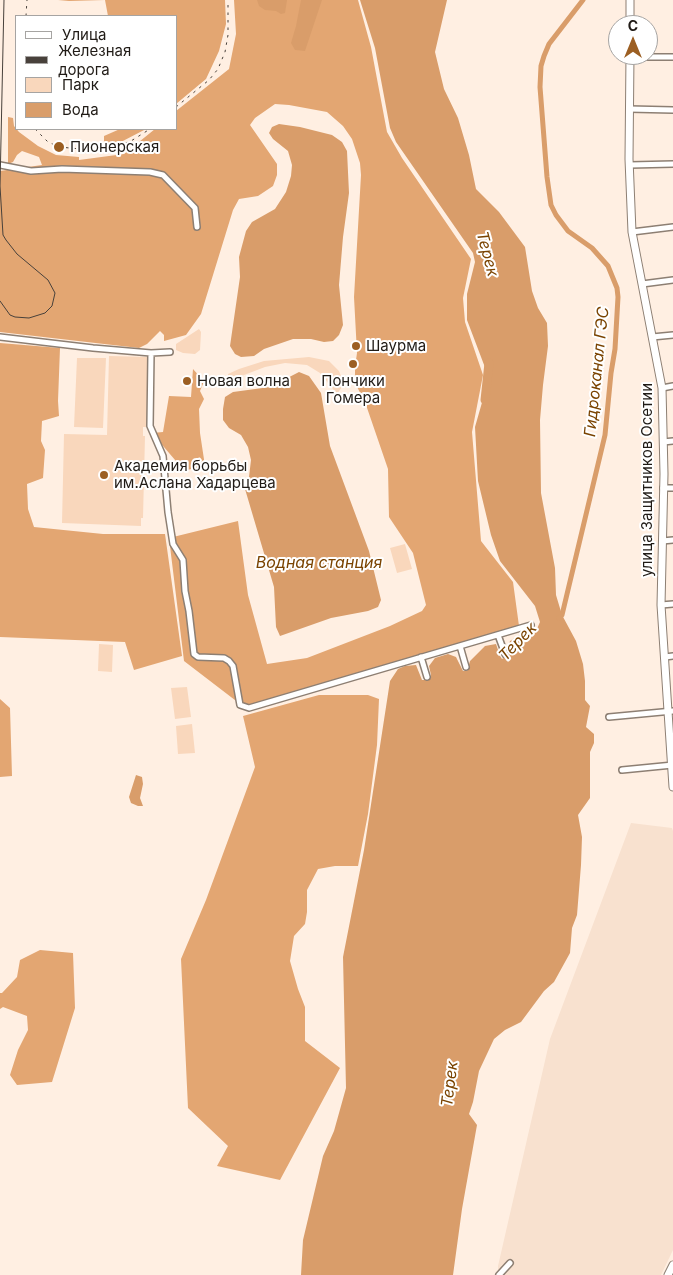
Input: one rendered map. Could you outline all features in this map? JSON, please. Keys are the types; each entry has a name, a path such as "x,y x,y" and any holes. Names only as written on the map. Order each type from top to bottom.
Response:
{"street":[{"path":"630,0 630,15"},
{"path":"658,57 673,57"},
{"name":"улица Защитников Осетии","path":"630,65 632,232 662,388 664,442 661,605 670,711 673,787"},
{"path":"629,109 673,110"},
{"path":"630,165 673,164"},
{"path":"0,166 31,172 62,169 150,172 163,175 195,208 197,227"},
{"path":"632,232 673,227"},
{"path":"642,284 673,280"},
{"path":"652,337 673,335"},
{"path":"0,337 151,353 170,352"},
{"path":"151,353 150,426 164,456 168,512 173,544 183,560 185,591 194,654 198,657 224,658 229,661 233,666 240,705 249,708 531,625"},
{"path":"662,388 673,386"},
{"path":"664,442 673,441"},
{"path":"663,488 673,488"},
{"path":"662,541 673,540"},
{"path":"661,605 673,604"},
{"path":"498,634 505,654"},
{"path":"460,646 466,667"},
{"path":"665,657 673,656"},
{"path":"421,657 427,677"},
{"path":"609,717 670,711"},
{"path":"622,770 672,765"},
{"path":"499,1275 510,1263"},
{"path":"668,1275 673,1265"}],"shaded area":[{"path":"58,0 105,0 69,1"},
{"path":"105,0 225,0 226,24 219,51 206,79 178,102 178,15 108,15"},
{"path":"234,0 358,0 371,47 387,132 402,158 471,259 463,298 465,322 483,375 472,432 481,541 513,582 519,626 244,707 184,661 169,538 238,521 248,595 267,664 307,658 390,626 422,611 426,605 413,553 389,517 388,469 365,402 355,383 357,353 354,297 361,175 360,163 352,139 343,126 327,112 275,104 255,118 250,125 277,164 277,175 273,186 258,196 239,199 233,210 201,314 186,335 164,341 164,335 160,331 147,344 139,348 0,332 0,171 42,165 39,157 22,151 13,162 8,164 8,117 13,118 15,130 38,146 56,155 79,157 79,160 124,154 154,130 178,130 178,109 229,69 236,34"},
{"path":"118,130 144,130 119,143 104,145 104,136"},
{"path":"0,343 60,348 59,416 42,421 41,441 45,450 43,478 27,484 28,509 34,527 103,534 165,534 182,656 134,670 125,642 0,637"},
{"path":"193,369 201,378 205,379 200,391 204,399 199,409 200,433 205,466 187,470 181,467 152,433 163,432 169,396 191,397"},
{"path":"319,695 368,695 379,699 377,745 368,814 358,866 335,866 318,869 307,890 305,924 294,936 290,961 305,1007 305,1041 340,1068 280,1180 217,1166 228,1146 188,1108 181,959 206,900 255,767 243,716"},
{"path":"0,699 10,708 12,776 0,777"},
{"path":"631,823 672,828 673,831 673,1250 661,1275 498,1275 498,1266 550,1039"},
{"path":"40,950 73,953 75,1008 52,1082 17,1085 10,1075 18,1050 28,1030 27,1016 3,1007 0,1009 0,993 17,977 20,960"}],"green space":[{"path":"199,329 201,332 200,350 195,354 176,350 176,344"},
{"name":"Академия борьбы им.Аслана Хадарцева","path":"109,356 149,357 147,427 143,427 143,436 145,436 143,518 141,518 141,526 62,523 64,434 107,435"},
{"path":"309,357 329,361 339,371 344,384 337,394 320,373 307,365 285,363 265,367 231,380 228,378 228,374 264,361"},
{"path":"77,358 106,358 103,428 74,427"},
{"path":"405,544 412,569 397,573 390,548"},
{"path":"99,644 113,645 112,672 98,671"},
{"path":"187,687 191,717 175,719 171,688"},
{"path":"192,724 195,753 178,754 176,726"}],"water":[{"path":"257,0 287,0 285,13 281,14 276,11 265,10 259,6"},
{"path":"301,0 322,0 305,51 295,50 291,43"},
{"path":"360,0 447,0 435,52 444,89 458,118 469,155 476,189 499,212 525,247 532,291 538,308 547,323 548,346 540,420 541,493 555,568 556,595 562,615 576,641 583,664 585,700 590,706 586,727 594,734 594,743 590,752 590,798 578,815 582,837 581,865 577,915 572,928 570,953 554,982 544,991 521,1022 505,1030 494,1039 479,1071 469,1114 477,1125 462,1209 453,1275 301,1275 303,1240 323,1156 334,1131 346,1088 343,957 364,850 390,681 398,669 416,665 422,680 428,680 431,675 429,666 435,658 448,654 456,657 463,671 467,671 470,661 485,646 496,644 502,659 508,655 510,641 524,632 536,631 540,622 535,606 500,561 491,535 478,481 475,427 489,378 467,320 467,294 475,262 473,253 396,142 390,128 375,48"},
{"path":"279,124 332,135 342,142 347,151 349,193 339,285 343,325 339,335 333,341 293,339 264,349 254,356 241,357 235,354 230,346 240,277 239,257 246,231 252,222 275,209 286,192 291,176 292,165 288,151 273,139 269,133 272,127"},
{"name":"Водная станция","path":"299,372 309,376 321,393 330,446 369,551 381,600 378,607 368,611 331,618 280,636 276,627 274,587 245,489 251,460 248,447 241,435 229,428 223,420 223,409 225,397 233,392 270,387"},
{"path":"136,775 142,777 143,784 140,798 143,806 131,803 129,797"}],"waterway":[{"name":"Гидроканал ГЭС","path":"559,618 562,615 605,435 615,349 618,297 617,288 608,266 592,248 568,231 556,215 551,205 547,177 540,87 541,66 549,44 583,0"},
{"name":"Терек","path":"485,400 489,363"}],"tram line":[{"path":"0,301 10,315 29,318 45,313 52,306 55,293 48,280 17,254 3,235 0,186 4,0"}],"railway":[{"path":"26,15 27,0"},
{"path":"178,105 209,80 218,69 225,52 228,35 228,0"},
{"path":"36,130 48,142 59,147 81,149 116,147 131,141 148,130"}],"place":[{"name":"Пионерская","path":"59,147"},
{"name":"Шаурма","path":"356,346"},
{"name":"Пончики Гомера","path":"353,364"},
{"name":"Новая волна","path":"187,381"},
{"name":"Академия борьбы им.Аслана Хадарцева","path":"104,475"}]}
